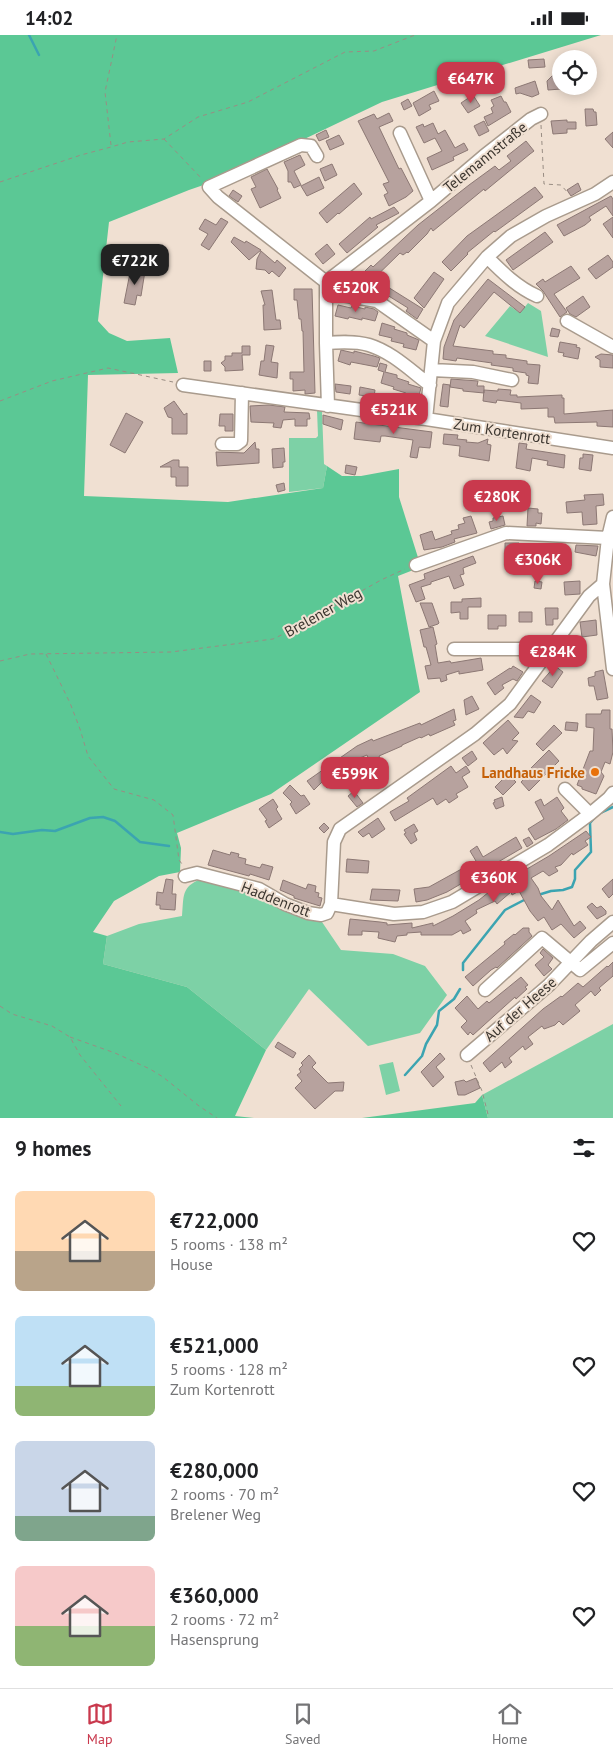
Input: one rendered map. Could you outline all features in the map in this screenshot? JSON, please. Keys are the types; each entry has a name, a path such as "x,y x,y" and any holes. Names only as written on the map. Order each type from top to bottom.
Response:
{"street":[{"name":"Telemannstraße","path":"326,282 531,119 541,114"},
{"name":"Telemannstraße","path":"400,133 430,201"},
{"path":"317,156 311,146 301,145 209,187 218,197 326,282 328,406"},
{"path":"426,419 434,341 448,303 498,246 528,226 595,194 613,182"},
{"path":"487,257 525,291 537,296"},
{"path":"342,295 377,301 434,341"},
{"path":"567,321 613,347"},
{"path":"326,343 367,344 380,349 391,355 430,385"},
{"path":"432,370 473,372 512,380"},
{"name":"Zum Kortenrott","path":"183,385 426,419 613,448"},
{"path":"222,444 237,444 241,441 242,393"},
{"path":"613,517 603,584 613,669"},
{"path":"416,565 506,533 609,542"},
{"path":"603,584 589,596 510,704 475,734 340,829 334,842 331,904 394,914 423,912 452,902 548,845 590,814 613,793"},
{"path":"454,649 550,649"},
{"path":"565,789 590,814"},
{"name":"Haddenrott","path":"188,875 197,873 259,889 285,904 308,913 321,915 327,913 331,904"},
{"name":"Auf der Heese","path":"467,1055 549,985 591,941 613,922"},
{"path":"485,991 542,938 579,969 582,969 613,943"}],"path":[{"path":"111,147 105,92 117,35"},
{"path":"0,182 81,155 128,142 164,139 198,117 248,102 346,53 374,51 415,35"},
{"path":"541,114 544,184 561,185 574,203"},
{"path":"164,139 209,187"},
{"path":"0,401 52,381 108,368 183,385"},
{"name":"Brelener Weg","path":"0,661 46,654 171,652 273,639 381,580 416,565"},
{"path":"46,654 70,703 88,756 114,789 154,800 173,815 179,860 188,875"},
{"path":"0,1006 12,1014 52,1026 70,1037 115,1053 150,1069 217,1118"},
{"path":"70,1037 80,1055 121,1106"},
{"path":"467,1055 482,1091 489,1118"}],"green space":[{"path":"0,35 601,35 382,102 218,180 109,222 98,321 109,333 127,341 170,338 178,373 88,375 84,496 228,502 323,488 327,466 342,476 361,476 399,469 399,497 421,567 398,576 420,692 271,794 177,833 181,848 180,872 159,876 114,901 93,932 107,936 103,964 187,987 266,1050 235,1116 254,1118 0,1118"},
{"path":"528,303 541,311 548,357 485,336 510,306 520,313"},
{"path":"317,410 322,411 324,464 327,466 323,488 289,492 289,438 316,438 318,436"},
{"path":"201,879 258,892 291,911 322,922 341,950 393,954 425,966 447,995 420,1033 368,1046 309,989 266,1050 187,987 103,964 107,936 139,924 182,916 187,889 190,885"},
{"path":"613,1024 613,1118 488,1118 482,1095"},
{"path":"393,1062 400,1091 386,1095 379,1065"},
{"path":"482,1095 488,1118 362,1118 475,1103"}],"building":[{"path":"544,59 545,67 529,68 528,60"},
{"path":"552,76 552,90 548,90 547,81"},
{"path":"535,81 539,94 532,97 520,93 516,94 515,88"},
{"path":"434,91 439,101 429,105 431,109 419,116 413,103"},
{"path":"473,95 480,106 468,113 461,103"},
{"path":"501,96 511,112 488,126 484,117 493,113 491,108 494,106 491,100"},
{"path":"408,99 412,106 404,110 401,103"},
{"path":"585,109 593,109 596,112 597,125 586,126"},
{"path":"389,113 393,121 379,127 399,169 401,168 413,191 389,206 384,195 388,193 383,184 389,182 358,121 374,114 377,119"},
{"path":"567,120 567,122 576,122 576,129 567,129 567,133 553,134 551,121"},
{"path":"484,121 489,131 479,136 474,126"},
{"path":"433,123 438,134 445,130 455,148 464,143 468,150 453,157 454,160 432,170 427,158 442,151 435,138 424,143 416,127 423,124 424,127"},
{"path":"326,130 329,137 319,141 316,135"},
{"path":"613,132 613,148 605,139"},
{"path":"339,135 344,144 330,150 326,141"},
{"path":"526,141 534,151 433,231 431,228 408,253 403,255 400,253 362,290 354,282 418,225 469,185 495,166 499,170 511,161 507,156"},
{"path":"300,155 305,165 294,171 301,185 294,188 291,182 288,182 288,171 284,162"},
{"path":"332,164 337,175 325,181 320,169"},
{"path":"267,169 281,198 260,208 251,189 256,187 251,177"},
{"path":"319,177 324,188 307,196 301,186"},
{"path":"354,183 362,194 327,223 319,213"},
{"path":"578,183 581,190 571,196 567,190"},
{"path":"535,187 543,197 494,231 467,253 451,271 442,262 467,236"},
{"path":"233,190 242,196 238,202 229,196"},
{"path":"611,196 613,199 613,216 606,206 589,217 591,220 585,225 564,236 557,225"},
{"path":"394,207 399,213 376,225 378,227 347,253 339,244 370,217 371,219"},
{"path":"613,217 613,238 603,224"},
{"path":"221,218 228,222 209,250 201,245 208,234 199,229 205,219 216,225"},
{"path":"545,232 553,242 513,270 506,260"},
{"path":"234,237 245,243 246,241 261,250 249,260 231,242"},
{"path":"327,244 335,254 323,264 315,254"},
{"path":"128,251 136,252 133,265 125,264"},
{"path":"261,251 275,263 277,260 286,268 279,277 272,271 269,274 265,270 256,269 257,259"},
{"path":"608,255 613,262 613,267 596,279 588,269"},
{"path":"571,266 580,278 554,294 567,312 560,317 543,291 536,284 543,279 545,282"},
{"path":"131,268 145,271 141,296 137,295 135,305 124,303"},
{"path":"434,272 444,279 424,308 414,298"},
{"path":"350,274 356,279 351,284 346,279"},
{"path":"488,279 525,307 520,313 494,292 464,328 460,325 453,346 493,351 493,354 506,355 506,358 527,361 527,364 540,365 538,384 528,383 529,376 526,373 513,371 513,368 457,358 456,361 443,359 444,347 454,320"},
{"path":"383,284 423,309 417,319 406,311 408,308 379,290"},
{"path":"294,289 312,289 315,393 305,394 305,390 293,391 293,379 290,379 290,372 304,372 303,331 301,319 299,319 297,300 294,300"},
{"path":"272,290 276,320 280,320 281,329 264,330 263,305 265,305 261,291"},
{"path":"583,296 590,307 576,317 570,314 566,308"},
{"path":"338,305 351,308 352,306 365,309 365,307 378,312 375,321 349,317 348,319 335,316"},
{"path":"382,323 395,327 394,329 407,333 407,335 419,340 416,350 403,347 404,344 391,341 392,338 379,335"},
{"path":"552,328 560,330 558,337 550,336"},
{"path":"560,342 577,345 576,347 580,348 578,359 563,356 564,353 558,352"},
{"path":"266,345 274,346 271,362 278,363 277,378 259,375 261,361 264,361"},
{"path":"242,346 250,346 250,355 242,355 243,370 225,371 225,367 221,363 225,360 225,356 232,356 232,353 242,353"},
{"path":"341,350 354,353 354,351 380,358 377,367 351,362 350,365 338,361"},
{"path":"601,354 613,355 613,368 600,367 600,360 595,357"},
{"path":"204,361 211,361 211,371 204,371"},
{"path":"380,363 387,365 385,372 397,375 397,378 409,382 408,384 421,388 418,399 381,383 384,372 378,370"},
{"path":"451,379 478,381 477,386 484,386 484,393 463,391 463,389 450,387"},
{"path":"335,384 351,386 350,394 336,392"},
{"path":"443,384 450,385 448,407 440,406"},
{"path":"360,387 375,390 374,397 359,395"},
{"path":"498,389 511,390 510,395 517,395 517,397 562,395 562,398 564,398 564,414 613,410 613,427 597,426 597,422 555,423 554,417 548,417 548,408 521,409 521,403 497,400 496,403 483,401 484,390 498,391"},
{"path":"174,401 184,415 187,413 187,434 172,434 172,418 168,417 164,408"},
{"path":"269,405 285,407 284,412 309,413 310,419 307,419 307,426 295,426 295,419 283,420 281,428 273,427 274,423 251,422 250,406"},
{"path":"126,413 143,422 125,453 110,445"},
{"path":"220,414 233,414 233,431 225,431 225,426 219,426"},
{"path":"323,415 343,420 341,430 323,424"},
{"path":"356,422 432,432 430,448 419,447 417,458 410,457 413,440 385,436 381,436 380,442 354,439"},
{"path":"444,434 458,435 457,439 467,440 466,442 478,443 488,439 487,444 491,445 489,461 459,456 460,446 443,444"},
{"path":"255,442 256,449 259,449 259,463 217,466 216,452 244,453"},
{"path":"519,443 527,444 526,449 565,455 564,468 547,465 548,461 532,458 530,471 516,468"},
{"path":"284,448 285,462 283,462 283,467 273,468 272,449"},
{"path":"583,454 593,455 591,471 579,469 580,458 583,458"},
{"path":"173,460 179,460 179,467 188,467 188,486 176,486 176,477 171,477 171,467 160,467"},
{"path":"346,465 357,467 355,475 345,473"},
{"path":"284,483 285,490 278,492 276,485"},
{"path":"603,494 604,505 596,506 597,524 583,525 582,512 567,513 566,502 585,500 584,495"},
{"path":"528,508 538,509 538,513 542,513 541,524 536,523 536,526 527,526"},
{"path":"471,516 477,533 454,539 455,542 442,547 424,550 420,535 432,531 435,540 452,534 451,531 459,529 458,525 465,523 463,518"},
{"path":"503,516 505,525 491,529 489,522 493,521 493,518"},
{"path":"505,543 519,543 519,557 512,557 512,553 505,553"},
{"path":"576,545 598,546 596,556 575,552"},
{"path":"473,556 476,563 463,568 464,574 460,575 464,585 454,589 449,576 431,582 431,584 421,587 425,599 416,602 409,585 425,579 424,574"},
{"path":"535,581 542,582 541,589 534,588"},
{"path":"580,581 580,594 565,595 564,582"},
{"path":"481,598 481,607 468,607 468,619 460,619 460,612 451,613 451,602 462,602 462,599"},
{"path":"420,603 432,603 438,624 429,627"},
{"path":"545,608 558,608 558,619 553,619 553,625 546,625"},
{"path":"519,612 532,612 532,622 519,622"},
{"path":"488,615 506,615 506,626 498,626 498,629 488,629"},
{"path":"596,620 597,635 582,637 580,622"},
{"path":"433,627 437,644 435,645 438,663 450,661 451,663 481,658 483,670 459,674 459,671 446,675 447,680 441,682 440,678 428,679 425,666 431,665 420,630"},
{"path":"513,666 523,672 517,681 513,679 502,685 504,688 495,695 487,683"},
{"path":"555,666 563,672 552,688 542,681"},
{"path":"603,670 608,698 597,700 594,686 589,686 588,678 595,676 595,672"},
{"path":"531,695 541,702 534,713 528,711 523,718 514,717"},
{"path":"472,696 479,709 466,715 464,700"},
{"path":"454,709 456,720 453,721 455,725 402,745 379,756 381,761 371,765 367,755 350,762 355,769 348,773 343,766 328,776 333,784 327,788 322,782 314,790 307,781 357,746 420,723 421,725"},
{"path":"602,710 610,710 613,752 610,764 605,762 601,772 604,776 596,794 577,785 590,751 593,751 594,728 586,727 586,714 601,714"},
{"path":"508,720 519,733 512,740 518,741 507,754 503,748 494,755 483,743"},
{"path":"566,722 578,723 577,731 565,730"},
{"path":"554,725 562,733 543,751 536,744"},
{"path":"549,750 559,761 529,791 521,782 533,770 531,768"},
{"path":"472,751 477,759 468,766 462,758"},
{"path":"451,766 456,773 466,766 470,772 462,777 468,787 456,794 458,797 449,803 446,799 437,805 433,798 395,821 390,812 409,801 407,798"},
{"path":"508,774 516,782 503,795 495,787"},
{"path":"290,785 301,796 304,795 310,804 296,814 290,804 292,802 283,793"},
{"path":"354,791 363,803 357,807 348,796"},
{"path":"502,797 504,806 496,809 493,803 495,802 494,800"},
{"path":"557,797 564,808 561,811 568,820 535,840 528,829 544,819 535,802 541,799 544,806"},
{"path":"273,799 282,819 269,828 265,821 267,820 259,809"},
{"path":"378,818 385,829 372,838 369,833 363,837 358,832"},
{"path":"324,823 329,828 324,833 319,828"},
{"path":"414,824 418,831 414,833 417,840 411,844 404,834 406,833 404,830"},
{"path":"586,831 591,837 585,841 588,845 573,855 572,853 561,865 555,867 558,871 549,876 543,871 531,878 541,896 552,910 558,900 574,926 580,921 586,928 574,938 561,924 552,930 544,917 538,921 519,891 512,895 511,892 497,904 495,901 476,910 477,913 465,921 471,930 463,934 461,930 452,935 421,935 421,932 407,933 407,935 397,936 395,942 378,938 379,932 362,931 362,935 348,935 350,919 387,923 387,925 412,923 412,928 433,923 433,926 479,900"},
{"path":"516,837 522,848 447,892 416,902 414,889 429,887 476,861 470,851 477,846 483,857"},
{"path":"529,837 533,843 527,847 523,840"},
{"path":"213,850 230,855 231,852 239,854 238,857 246,859 245,864 260,868 262,864 273,867 269,880 208,865"},
{"path":"347,859 369,861 368,873 346,872"},
{"path":"166,879 173,880 172,894 176,894 175,910 160,909 160,905 156,905 157,892 163,893"},
{"path":"613,879 613,894 609,898 602,889"},
{"path":"283,880 306,889 308,884 316,886 315,892 319,893 318,897 322,898 320,906 294,898 294,896 280,890"},
{"path":"372,889 400,890 398,901 370,900"},
{"path":"592,903 597,908 601,906 606,911 606,914 597,919 587,907"},
{"path":"523,928 529,928 532,936 497,968 491,970 473,986 465,977 505,944 504,942"},
{"path":"543,949 553,958 548,965 552,969 544,976 535,965 544,957 540,953"},
{"path":"613,962 613,976 599,988 601,990 595,996 591,991 575,1005 580,1011 563,1025 559,1021 555,1025 544,1029 542,1026 528,1037 533,1044 525,1050 523,1046 509,1058 512,1062 505,1068 502,1062 490,1072 483,1063 543,1009 562,997 578,983 583,987"},
{"path":"521,977 528,985 525,987 527,989 516,999 515,997 473,1035 470,1032 468,1035 461,1027 467,1021 455,1008 467,996 478,1009 487,1001 489,1003"},
{"path":"278,1042 296,1053 293,1058 275,1047"},
{"path":"440,1053 445,1059 436,1067 444,1077 433,1087 421,1072"},
{"path":"309,1055 316,1063 312,1067 328,1083 344,1082 343,1091 335,1091 315,1109 295,1088 302,1081 297,1075 301,1072 299,1069 303,1065 301,1063"},
{"path":"476,1078 480,1088 465,1095 458,1095 455,1082 464,1080 466,1082"}],"waterway":[{"path":"29,35 39,55"},
{"path":"538,895 572,887 575,879 575,870 591,852 590,823 598,814 613,807"},
{"path":"0,832 13,834 42,830 55,831 90,818 103,817 115,821 140,842 169,846"},
{"path":"463,970 463,963 505,910 526,899"},
{"path":"405,1075 422,1056 426,1044 437,1025 439,1011 454,999 460,989"}],"place":[{"name":"Landhaus Fricke","path":"595,772"}]}
